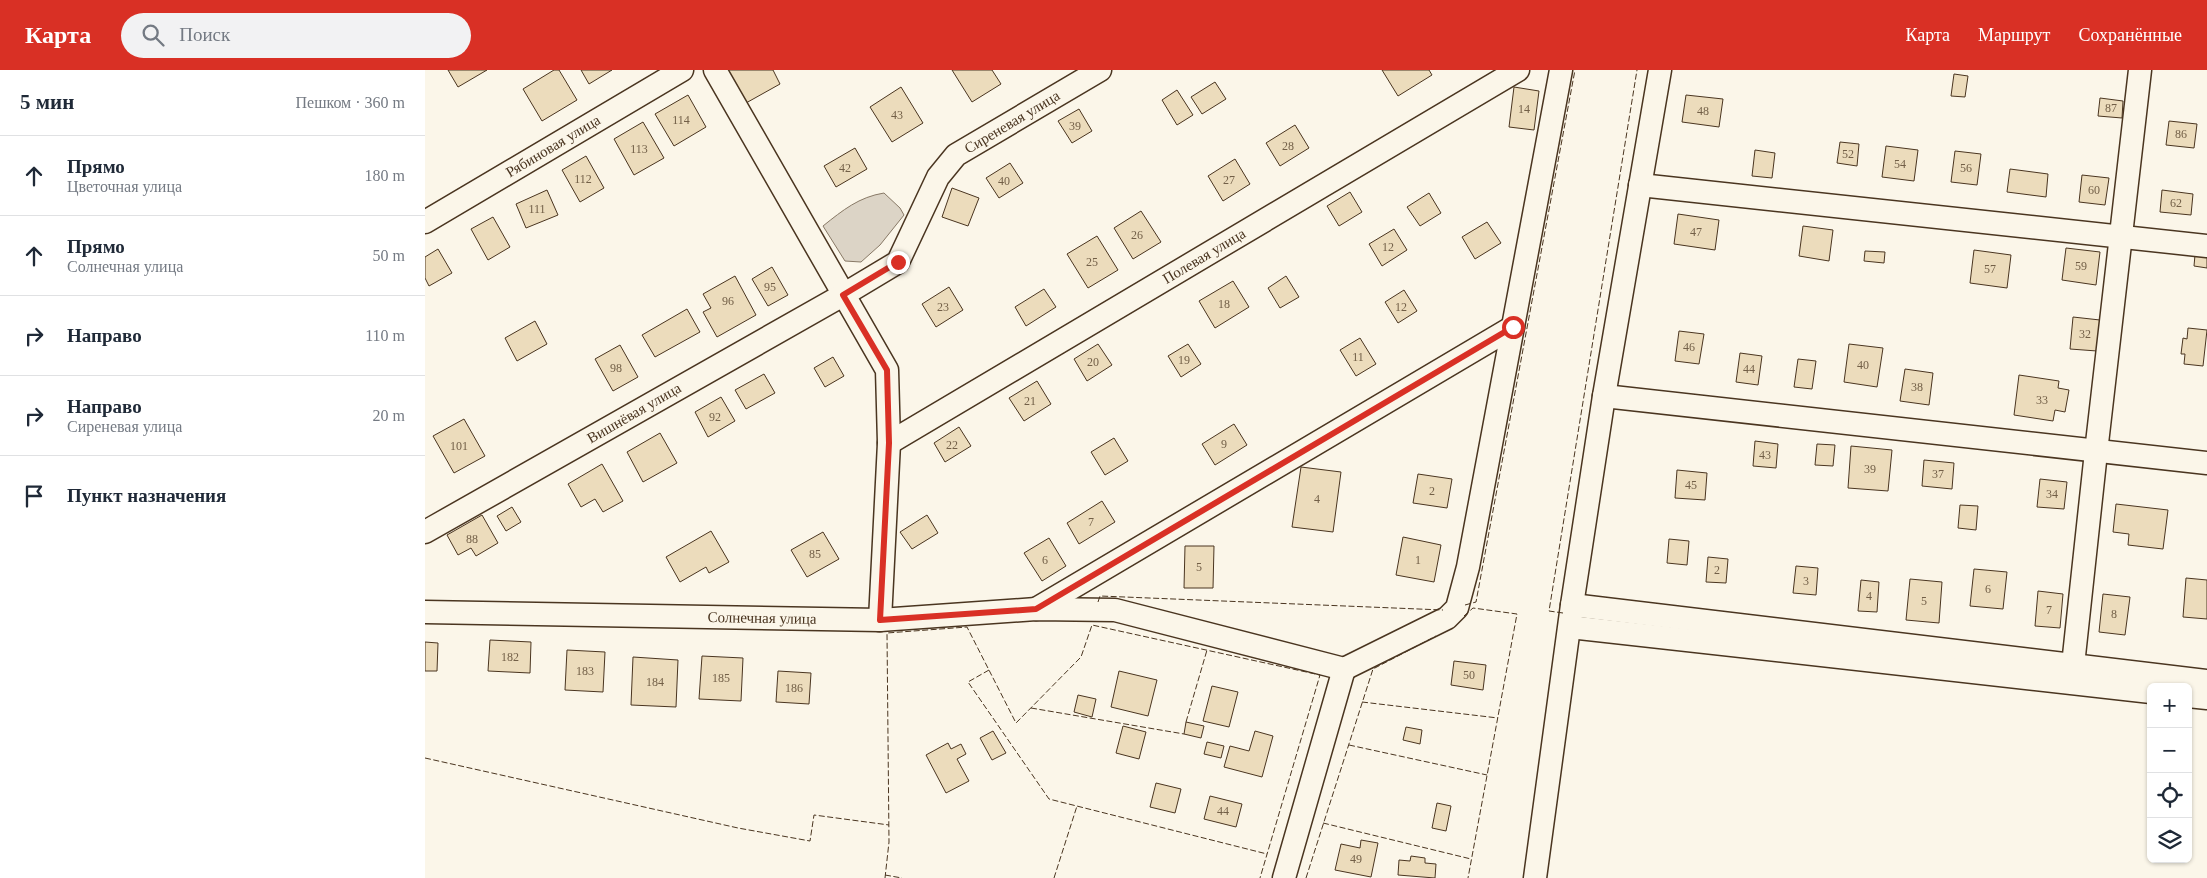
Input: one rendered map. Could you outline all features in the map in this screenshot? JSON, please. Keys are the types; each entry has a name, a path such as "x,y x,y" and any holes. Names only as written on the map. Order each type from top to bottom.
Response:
{"street":[{"name":"Рябиновая улица","path":"425,222 681,70"},
{"path":"715,70 887,370 889,443 880,620"},
{"name":"Сиреневая улица","path":"843,295 898,262 938,178 956,156 1100,70"},
{"name":"Полевая улица","path":"889,443 1518,70"},
{"path":"1284,878 1344,669 1447,618 1457,608 1468,567 1561,70"},
{"path":"1535,878 1604,396 1660,70"},
{"path":"2073,665 2140,70"},
{"path":"1640,185 2207,246"},
{"name":"Вишнёвая улица","path":"425,532 843,295"},
{"path":"1036,609 1513,327"},
{"path":"1604,396 2207,464"},
{"name":"Солнечная улица","path":"425,612 880,620 1036,609 1115,610 1344,669"},
{"path":"1571,616 2073,665 2207,681"},
{"path":"1571,616 2147,691"},
{"path":"2192,696 2207,698"}],"shaded area":[{"path":"884,193 900,208 904,215 880,245 861,262 845,261 823,226 859,201"}],"building":[{"path":"448,70 487,70 458,87"},
{"path":"554,70 559,70 577,100 542,121 523,89"},
{"path":"581,70 612,70 589,84"},
{"path":"728,70 773,70 780,84 746,103"},
{"path":"952,70 992,70 1001,84 972,102"},
{"path":"1382,70 1429,70 1432,75 1398,96"},
{"path":"1954,74 1968,76 1965,97 1951,96"},
{"path":"1215,82 1226,99 1202,114 1191,97"},
{"path":"901,87 923,123 892,142 870,107"},
{"path":"1514,87 1539,91 1534,130 1509,127"},
{"path":"1177,90 1193,115 1177,125 1162,100"},
{"path":"688,95 706,127 674,146 655,114"},
{"path":"1686,95 1723,99 1719,127 1682,122"},
{"path":"2100,98 2123,101 2122,118 2098,116"},
{"path":"1079,109 1092,131 1072,143 1058,121"},
{"path":"2169,121 2197,124 2194,148 2166,145"},
{"path":"643,122 664,158 634,175 614,139"},
{"path":"1295,125 1309,148 1280,166 1266,143"},
{"path":"1840,142 1859,144 1857,166 1837,163"},
{"path":"1886,146 1918,150 1914,181 1882,177"},
{"path":"855,148 867,169 836,187 824,166"},
{"path":"1755,150 1775,153 1772,178 1752,176"},
{"path":"1955,151 1981,154 1977,185 1951,182"},
{"path":"586,156 604,188 580,202 562,170"},
{"path":"1235,159 1250,184 1223,201 1208,176"},
{"path":"1010,163 1023,183 999,198 986,178"},
{"path":"2010,169 2048,174 2046,197 2007,192"},
{"path":"2082,175 2109,178 2105,205 2079,202"},
{"path":"952,188 979,198 968,226 942,217"},
{"path":"547,190 558,215 526,228 516,204"},
{"path":"2162,190 2193,194 2191,215 2160,212"},
{"path":"1350,192 1362,212 1339,226 1327,206"},
{"path":"1429,193 1441,213 1420,226 1407,207"},
{"path":"1141,211 1161,242 1133,259 1114,228"},
{"path":"1678,214 1719,220 1715,250 1674,244"},
{"path":"493,217 510,247 488,260 471,229"},
{"path":"1487,222 1501,243 1475,259 1462,237"},
{"path":"1803,226 1833,230 1829,261 1799,256"},
{"path":"1394,229 1407,250 1382,266 1369,244"},
{"path":"1097,236 1118,270 1088,288 1067,254"},
{"path":"2066,248 2100,252 2096,285 2062,280"},
{"path":"438,249 452,273 429,286 425,278 425,257"},
{"path":"1974,250 2011,255 2007,288 1970,283"},
{"path":"1865,251 1885,252 1884,263 1864,261"},
{"path":"2195,255 2207,256 2207,268 2194,266"},
{"path":"772,267 788,295 768,306 752,279"},
{"path":"735,276 756,315 717,337 703,312 711,308 703,294"},
{"path":"1286,276 1299,297 1280,308 1268,288"},
{"path":"1233,281 1249,307 1215,328 1199,301"},
{"path":"949,287 963,310 936,327 922,304"},
{"path":"1044,289 1056,307 1026,326 1015,307"},
{"path":"1404,290 1417,311 1398,323 1385,302"},
{"path":"687,309 700,332 655,357 642,335"},
{"path":"2073,317 2100,320 2097,351 2070,349"},
{"path":"535,321 547,344 517,361 505,338"},
{"path":"2188,328 2207,330 2203,366 2184,364 2185,354 2181,354 2183,338 2187,339"},
{"path":"1679,331 1704,334 1699,364 1675,361"},
{"path":"1360,338 1376,364 1356,376 1340,350"},
{"path":"1098,344 1112,365 1087,381 1074,359"},
{"path":"1188,344 1201,364 1181,377 1168,356"},
{"path":"1849,344 1883,348 1877,387 1844,382"},
{"path":"620,345 638,377 613,391 595,359"},
{"path":"1740,353 1762,356 1758,385 1736,382"},
{"path":"833,357 844,376 825,387 814,368"},
{"path":"1798,359 1816,361 1812,389 1794,387"},
{"path":"1905,369 1933,373 1929,405 1900,401"},
{"path":"764,374 775,393 746,409 735,390"},
{"path":"2019,375 2059,381 2058,388 2069,390 2065,412 2055,410 2053,421 2014,415"},
{"path":"1037,381 1051,404 1024,421 1009,398"},
{"path":"721,397 735,421 708,437 695,412"},
{"path":"464,419 485,456 454,473 433,436"},
{"path":"1234,424 1247,445 1215,465 1202,444"},
{"path":"959,427 971,446 945,462 934,443"},
{"path":"660,433 677,463 643,482 627,452"},
{"path":"1114,438 1128,461 1105,475 1091,452"},
{"path":"1755,441 1778,444 1776,468 1753,466"},
{"path":"1817,444 1835,445 1833,466 1815,465"},
{"path":"1851,446 1892,450 1888,491 1848,488"},
{"path":"1924,460 1954,463 1952,489 1922,486"},
{"path":"602,464 623,501 603,512 595,499 581,507 568,484"},
{"path":"1301,467 1341,472 1333,532 1292,527"},
{"path":"1677,470 1707,473 1705,500 1675,498"},
{"path":"1418,474 1452,479 1447,508 1413,503"},
{"path":"2040,479 2067,482 2064,509 2037,507"},
{"path":"1102,501 1115,522 1079,544 1067,523"},
{"path":"2116,504 2168,510 2163,549 2128,545 2129,534 2113,532"},
{"path":"1960,505 1978,506 1976,530 1958,528"},
{"path":"512,507 521,522 506,531 497,516"},
{"path":"482,515 498,543 476,556 471,548 458,555 447,535"},
{"path":"927,515 938,533 912,549 900,532"},
{"path":"711,531 729,562 709,573 706,567 680,582 666,557"},
{"path":"823,532 839,559 807,577 791,550"},
{"path":"1403,537 1441,545 1434,582 1396,575"},
{"path":"1049,538 1066,566 1042,581 1024,553"},
{"path":"1669,539 1689,541 1687,565 1667,563"},
{"path":"1185,546 1214,546 1213,588 1184,588"},
{"path":"1708,557 1728,559 1726,583 1706,582"},
{"path":"1796,566 1818,568 1816,595 1793,593"},
{"path":"1974,569 2007,572 2003,609 1970,606"},
{"path":"2186,578 2207,580 2207,619 2183,617"},
{"path":"1910,579 1942,582 1939,623 1906,620"},
{"path":"1861,580 1879,582 1877,612 1858,611"},
{"path":"2038,591 2063,594 2060,628 2035,626"},
{"path":"2103,594 2130,597 2125,635 2099,632"},
{"path":"490,640 531,642 530,673 488,671"},
{"path":"425,642 438,643 437,671 425,671"},
{"path":"567,650 605,652 603,692 565,690"},
{"path":"702,656 743,658 741,701 699,699"},
{"path":"633,657 678,660 676,707 631,705"},
{"path":"1454,661 1486,665 1483,690 1451,685"},
{"path":"778,671 811,673 809,704 776,702"},
{"path":"1119,671 1157,680 1148,716 1111,707"},
{"path":"1212,686 1238,692 1229,727 1203,721"},
{"path":"1078,695 1096,699 1092,717 1074,712"},
{"path":"1186,722 1204,726 1201,738 1184,734"},
{"path":"1123,726 1146,732 1139,759 1116,753"},
{"path":"1406,727 1422,730 1420,744 1403,740"},
{"path":"993,731 1006,753 992,760 980,738"},
{"path":"1255,731 1273,736 1262,777 1224,767 1230,746 1249,751"},
{"path":"1207,742 1224,746 1221,758 1204,754"},
{"path":"948,743 951,749 961,744 966,754 957,759 969,781 946,793 926,755"},
{"path":"1156,783 1181,789 1175,813 1150,807"},
{"path":"1210,796 1242,804 1236,827 1204,819"},
{"path":"1437,803 1451,806 1446,831 1432,828"},
{"path":"1361,840 1378,843 1371,877 1335,870 1341,844 1360,848"},
{"path":"1411,856 1425,858 1425,863 1436,864 1435,878 1398,875 1399,860 1410,861"}],"fence":[{"path":"1465,605 1476,602 1575,70"},
{"path":"1563,613 1549,611 1637,70"},
{"path":"1098,602 1100,596 1443,610"},
{"path":"1464,616 1473,608 1517,614 1468,878"},
{"path":"885,878 889,842 887,633 967,627 1016,723 1081,657 1092,625 1320,675 1260,878"},
{"path":"1306,878 1373,669 1436,636"},
{"path":"1186,722 1207,650"},
{"path":"989,670 968,682 1049,799 1267,854"},
{"path":"1362,702 1498,718"},
{"path":"1031,708 1184,734"},
{"path":"1349,745 1487,775"},
{"path":"425,758 738,828 810,841 814,815 889,825"},
{"path":"1054,878 1077,806"},
{"path":"1323,823 1471,859"},
{"path":"885,875 902,878"}],"route":[{"path":"898,262 843,295 887,370 889,443 880,620 1036,609 1513,327"}]}
